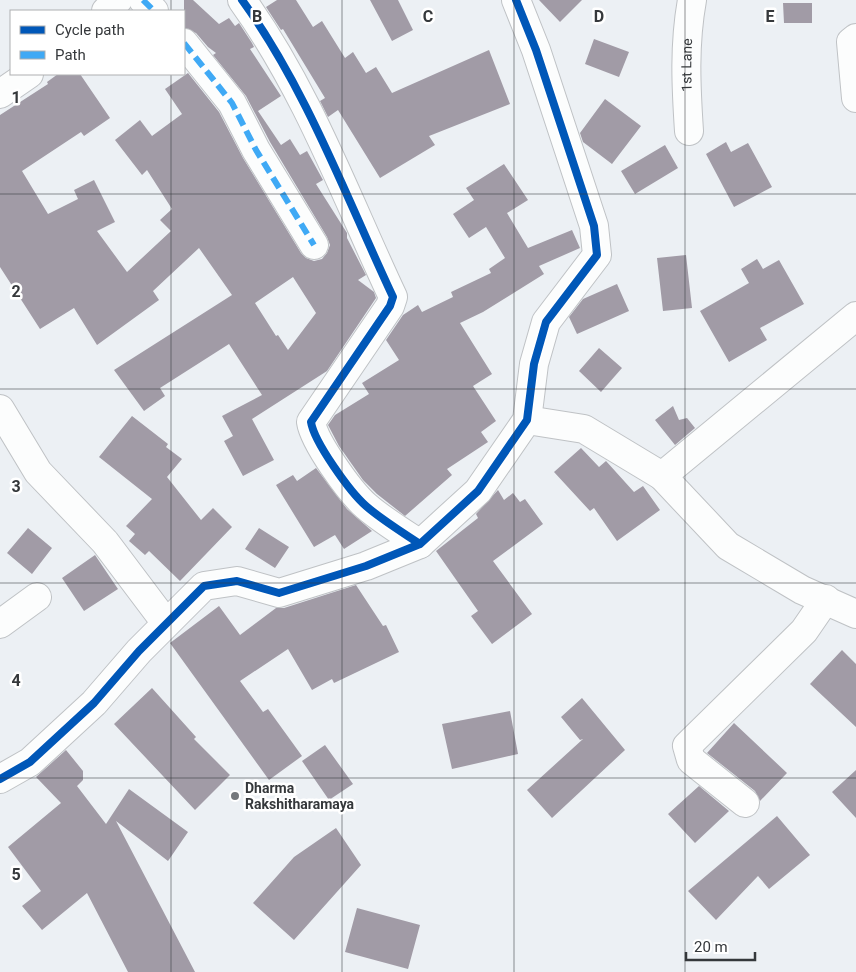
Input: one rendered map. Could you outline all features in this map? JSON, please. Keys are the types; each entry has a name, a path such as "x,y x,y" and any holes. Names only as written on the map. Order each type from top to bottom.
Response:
{"street":[{"path":"107,10 118,0"},
{"path":"143,0 153,10"},
{"path":"242,0 261,26 310,116 393,297 390,306 310,422 312,431 334,466 365,506 420,544"},
{"path":"0,779 30,762 94,703 166,623 204,586 237,581 279,593 366,566 420,544 478,491 527,420 534,364 546,322 597,255 594,226 536,50 516,0"},
{"name":"1st Lane","path":"689,131 685,65 692,0"},
{"path":"856,38 851,42 856,98"},
{"path":"185,44 232,103 246,126 256,150 314,245"},
{"path":"0,94 28,75"},
{"path":"662,476 856,316"},
{"path":"0,409 38,472 105,542 166,623"},
{"path":"527,420 584,429 662,476 728,546 802,590 826,599 856,614"},
{"path":"0,624 37,597"},
{"path":"745,803 691,760 687,746 804,631 826,599"}],"building":[{"path":"184,0 193,0 219,24 229,18 235,26 239,23 254,47 250,49 281,96 258,111 281,145 290,139 300,155 307,151 323,180 316,184 347,233 347,238 366,275 358,280 374,292 376,298 327,371 252,419 274,460 243,476 224,441 233,436 222,416 262,395 229,344 160,388 165,396 144,411 114,370 232,295 199,248 153,291 159,300 97,345 74,308 40,329 0,267 0,115 48,84 47,82 57,75 81,75 110,118 84,136 81,132 22,171 48,214 78,199 74,190 94,180 115,222 97,231 127,272 171,231 160,220 172,209 147,170 142,175 115,140 140,120 152,136 182,114 165,89 188,73 219,112 243,158 301,253 306,258 314,261 322,259 330,245 327,237 270,142 246,96 213,55 216,53 196,33 185,28","holes":["293,277 316,313 288,350 278,335 276,336 255,303"]},
{"path":"277,0 296,0 313,27 322,21 345,58 353,52 366,73 376,67 392,93 489,50 510,104 429,136 435,145 380,178 338,110 328,117 320,101 325,98 283,29 281,30 266,7"},
{"path":"370,0 398,0 413,30 392,41"},
{"path":"539,0 582,0 560,22"},
{"path":"783,3 812,3 812,23 784,23"},
{"path":"594,39 629,52 619,77 585,64"},
{"path":"605,99 641,126 612,164 583,142 580,133"},
{"path":"726,142 731,152 748,143 772,187 734,207 706,154"},
{"path":"665,145 678,168 635,194 621,171"},
{"path":"504,164 528,200 507,213 528,248 572,230 580,248 539,266 544,274 483,312 460,323 492,374 473,386 496,421 481,432 488,442 447,469 452,475 405,516 377,494 363,480 339,446 328,425 335,415 369,394 362,383 399,360 386,340 403,315 418,305 422,312 453,297 451,292 491,273 489,269 505,258 486,227 469,238 453,214 474,200 466,188"},
{"path":"686,255 692,308 663,311 657,258"},
{"path":"757,259 763,269 779,260 804,304 760,328 767,340 729,362 700,311 749,283 741,269"},
{"path":"617,284 629,311 577,334 569,317 583,299"},
{"path":"599,348 622,368 601,392 579,371"},
{"path":"673,406 679,420 687,418 695,428 675,445 655,420"},
{"path":"132,416 168,444 166,447 182,459 167,477 201,520 213,508 232,527 180,581 149,551 145,555 129,541 135,534 126,526 152,499 99,457"},
{"path":"581,448 599,467 606,461 634,492 643,486 660,510 617,541 594,508 590,511 554,472"},
{"path":"316,468 347,509 372,531 344,549 335,535 314,547 276,485 293,475 297,481"},
{"path":"498,490 504,500 513,493 520,502 525,499 543,524 493,561 532,614 492,644 471,616 478,611 436,551 478,518 476,514"},
{"path":"28,528 52,548 32,574 7,553"},
{"path":"259,528 289,547 275,568 245,549"},
{"path":"95,555 118,589 84,611 62,578"},
{"path":"356,585 383,626 386,625 399,652 334,683 332,679 312,690 288,649 240,681 263,712 268,709 302,756 269,780 170,643 219,606 240,635 276,608 284,608"},
{"path":"842,650 856,664 856,727 810,684"},
{"path":"152,688 196,737 194,739 230,775 195,810 114,724"},
{"path":"582,698 625,750 552,818 527,790 583,739 580,740 561,717"},
{"path":"510,711 518,754 452,769 442,724"},
{"path":"734,723 787,773 760,801 755,791 707,753"},
{"path":"325,745 353,784 329,800 302,761"},
{"path":"66,750 83,771 83,780 77,786 106,824 129,789 188,832 168,861 116,821 195,972 128,972 87,893 42,930 22,906 41,891 8,847 61,803 36,777"},
{"path":"856,770 856,818 832,792"},
{"path":"699,786 729,811 695,843 668,814"},
{"path":"777,816 810,855 769,889 758,876 716,920 688,891"},
{"path":"336,828 361,865 294,940 253,903 294,857"},
{"path":"357,908 420,925 408,969 345,952"}],"marked path":[{"path":"143,0 153,10"},
{"path":"185,44 232,103 256,150 314,245"}],"cycle path":[{"path":"242,0 265,34 306,107 393,297 390,306 311,422 326,454 342,479 359,499 379,516 420,544"},
{"path":"0,779 30,762 94,703 139,651 204,586 237,581 279,593 366,566 420,544 478,491 527,420 534,364 546,322 597,255 594,226 536,50 516,0"}],"place":[{"name":"Dharma Rakshitharamaya","path":"235,796"}]}
